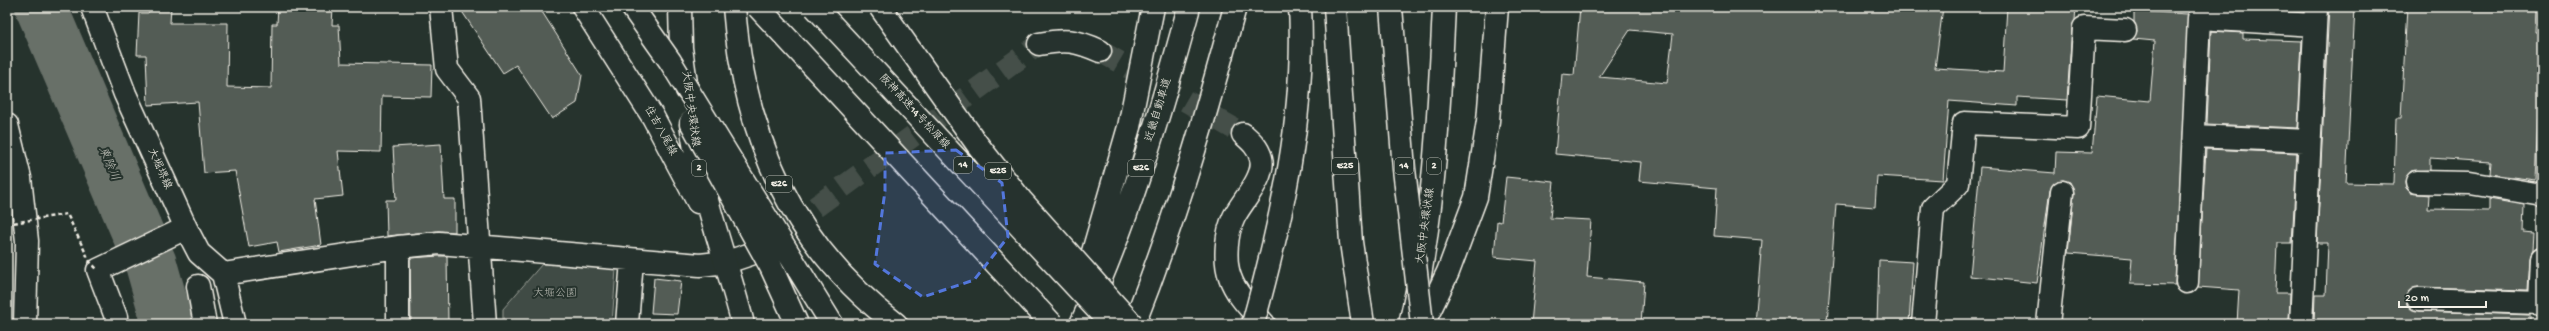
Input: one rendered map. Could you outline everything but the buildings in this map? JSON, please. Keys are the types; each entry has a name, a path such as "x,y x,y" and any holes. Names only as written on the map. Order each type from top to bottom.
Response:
{"main road":[{"name":"大堀堺線","path":"92,7 125,94 186,228 199,252 223,274"},
{"path":"441,7 448,69 469,98 481,246 485,324"},
{"name":"住吉八尾線","path":"583,7 653,117 727,262"},
{"path":"626,7 771,267 797,324"},
{"path":"632,7 670,60 832,324"},
{"name":"大阪中央環状線","path":"680,7 681,48 701,183 727,262 743,324"},
{"name":"E26","path":"734,7 738,53 748,102 765,152 785,196 813,241 847,281 896,324"},
{"path":"758,7 1052,324"},
{"name":"阪神高速14号松原線","path":"814,7 1111,323"},
{"name":"E25","path":"880,7 992,163 1022,200 1133,324"},
{"path":"1072,324 1129,127 1153,7"},
{"name":"近畿自動車道","path":"1081,324 1124,219 1159,114 1189,7"},
{"path":"1133,324 1160,259 1190,169 1235,7"},
{"path":"1253,324 1275,239 1286,183 1299,76 1300,7"},
{"name":"E25","path":"1336,7 1350,234 1363,324"},
{"name":"14","path":"1392,7 1405,177 1423,324"},
{"name":"大阪中央環状線","path":"1410,324 1431,190 1440,96 1444,7"},
{"path":"1423,324 1448,272 1476,196 1488,121 1496,7"},
{"path":"2187,282 2199,18 2316,16 2300,324"},
{"path":"1923,324 1933,208 1958,184 1964,122 2078,128 2084,28 2125,30"},
{"path":"1039,44 1061,40 1081,42 1100,52"},
{"path":"7,125 20,178 27,242 25,324"},
{"path":"1243,134 1255,144 1262,159 1259,176 1233,219 1228,243 1228,264 1230,277 1239,294 1264,324"},
{"path":"2194,136 2309,141"},
{"path":"2417,182 2470,182 2542,195"},
{"path":"2048,324 2062,192"},
{"path":"116,324 116,317 98,270 186,228"},
{"path":"235,324 223,274 398,247 439,243 700,265 727,262 751,254"},
{"path":"398,247 398,324"},
{"path":"2418,299 2541,304 2542,258"},
{"path":"627,324 632,260"},
{"path":"198,286 205,324"}],"path":[{"path":"7,224 67,214 90,262 98,270"}],"highlighted area":[{"path":"956,150 1002,183 1008,237 974,280 923,297 875,264 885,191 885,153"}],"green space":[{"name":"大堀公園","path":"542,264 616,269 612,324 503,324 503,309"}],"waterway":[{"name":"東除川","path":"41,7 151,264 168,324"}],"tunnel":[{"path":"762,246 1039,44"},
{"path":"1100,51 1243,134"}]}
